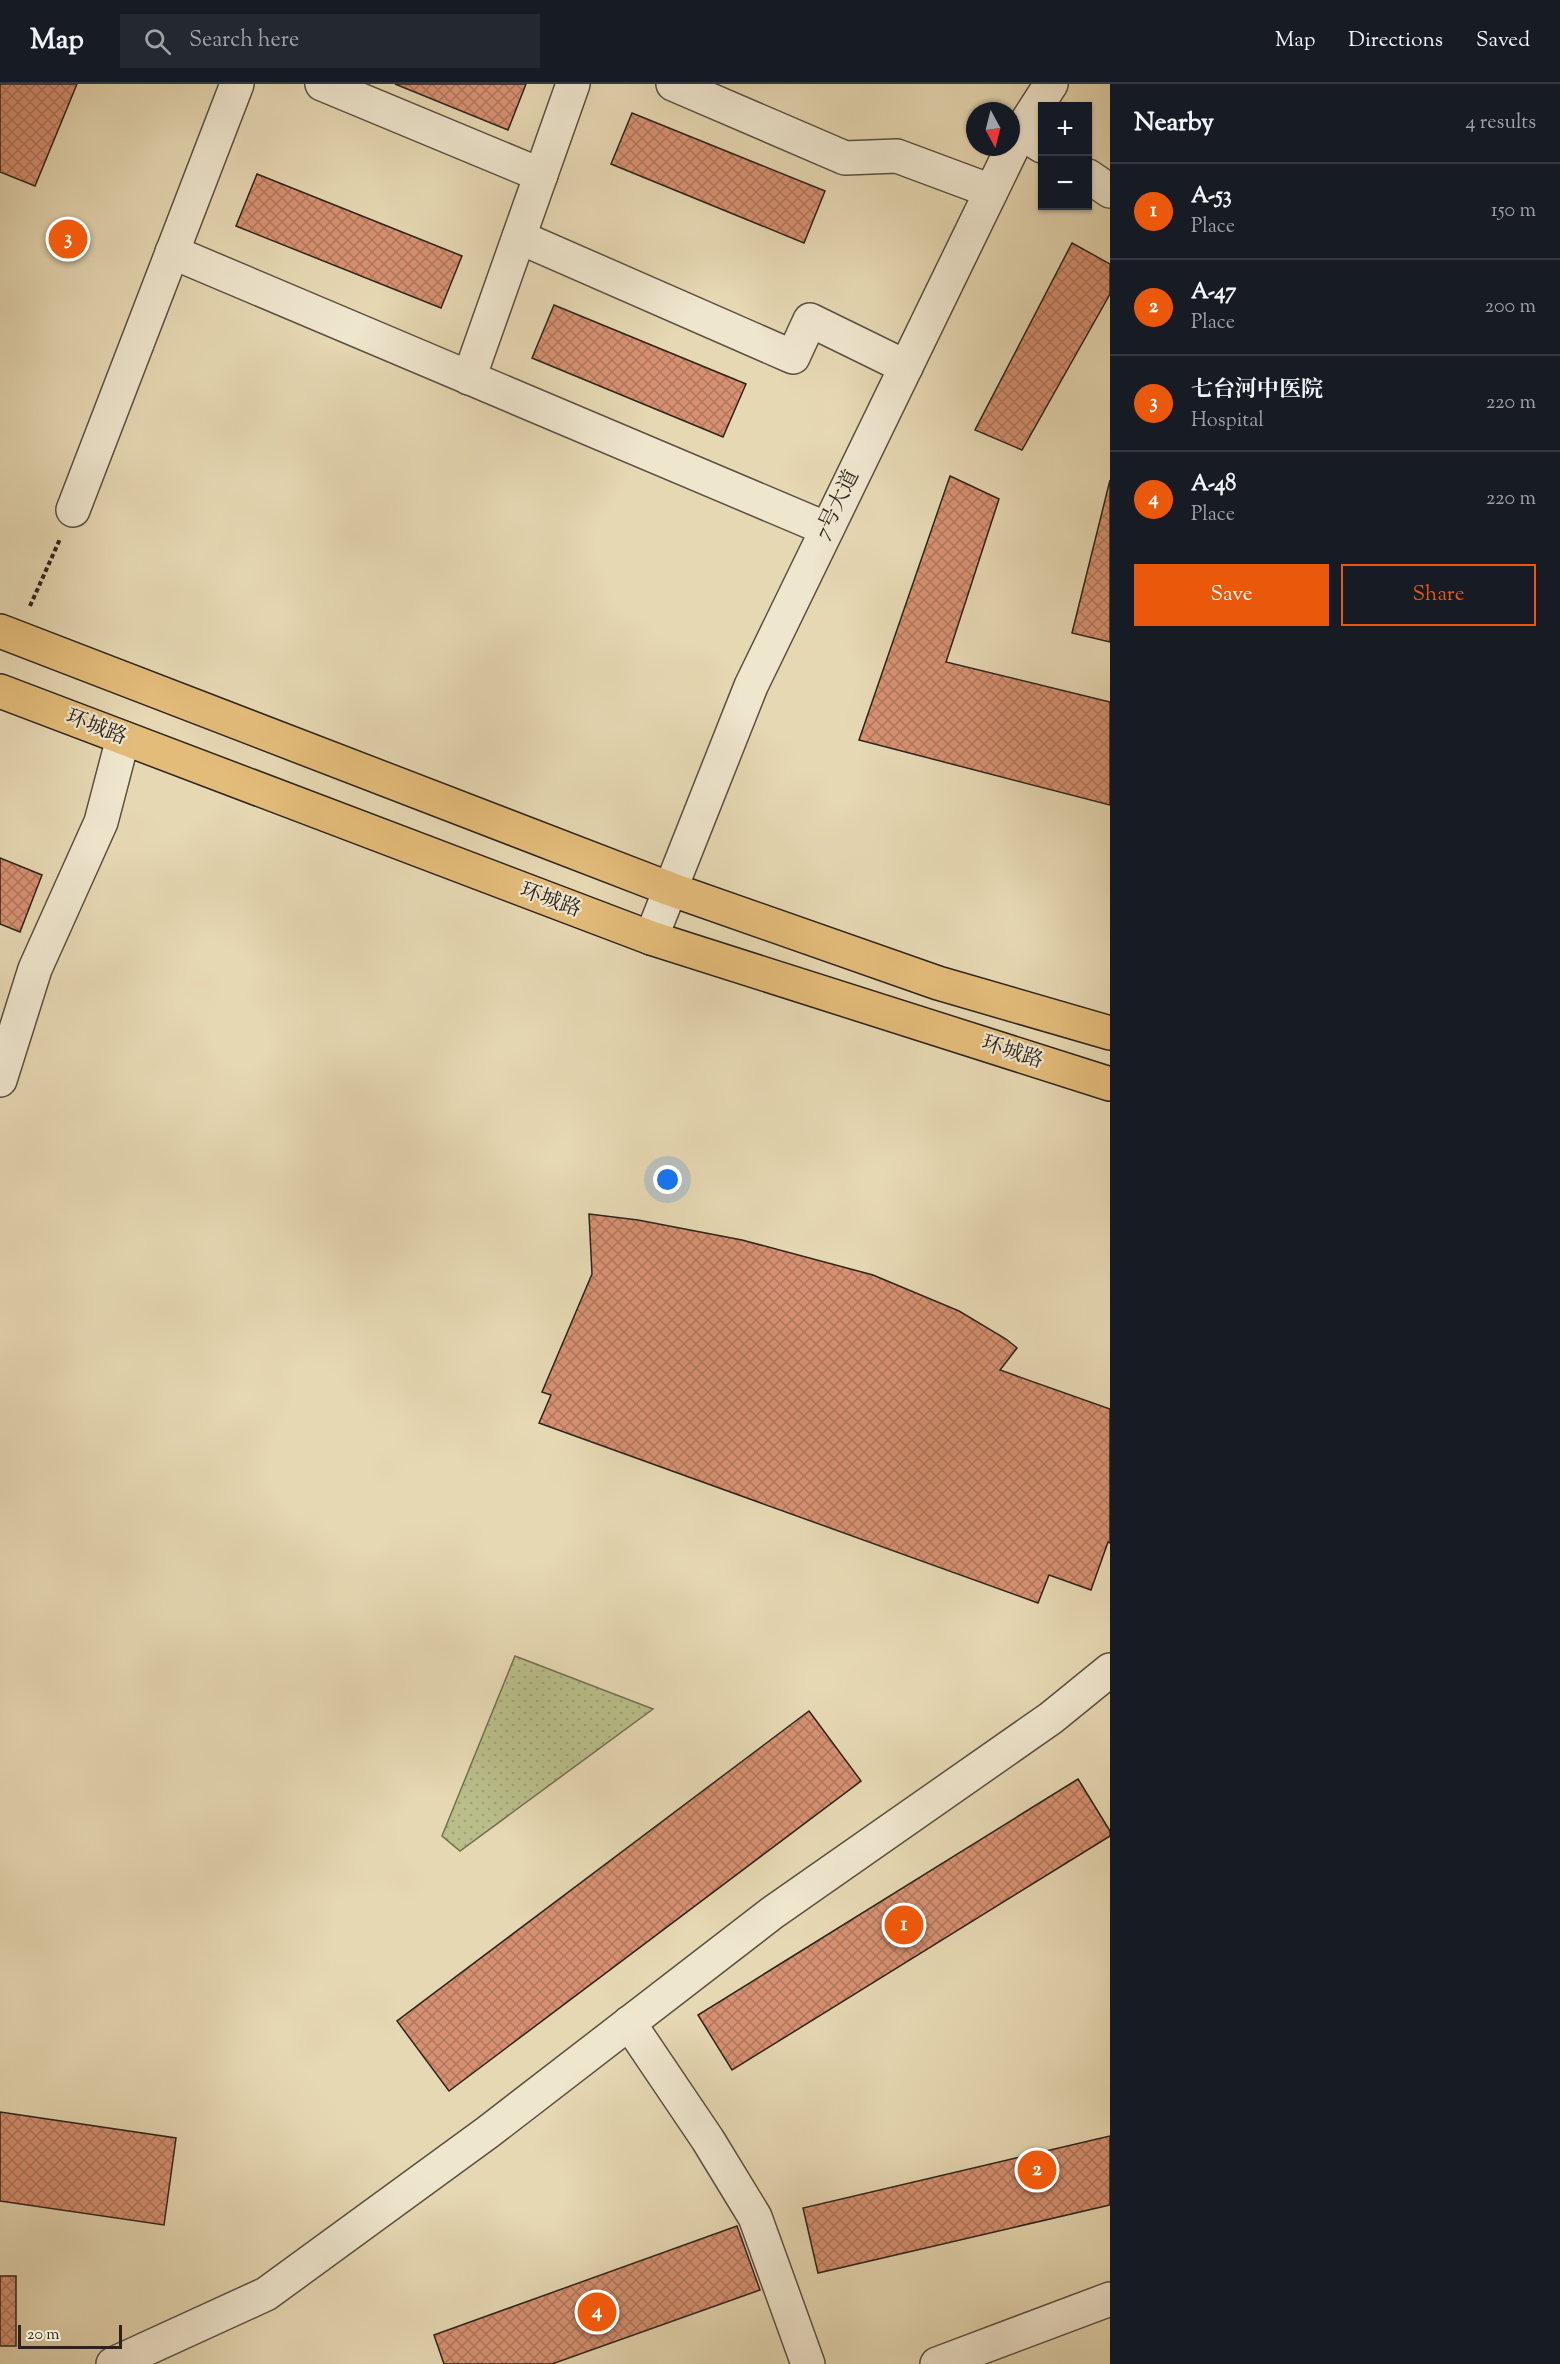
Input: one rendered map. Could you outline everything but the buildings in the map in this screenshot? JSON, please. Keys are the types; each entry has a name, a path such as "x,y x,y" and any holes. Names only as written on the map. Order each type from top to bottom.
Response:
{"main road":[{"path":"8,634 670,889 938,983 1110,1033"},
{"name":"环城路","path":"0,691 651,938 1110,1084"}],"street":[{"path":"73,510 237,84"},
{"path":"322,84 540,175"},
{"path":"469,378 573,84"},
{"path":"673,84 845,158 897,156 991,191"},
{"name":"7号大道","path":"651,938 751,686 991,191 1031,139 1051,84"},
{"path":"1092,179 1110,191"},
{"path":"519,237 794,357 810,320 906,367"},
{"path":"172,252 827,529"},
{"path":"0,1080 34,969 102,822 123,738"},
{"path":"113,2364 266,2294 488,2132 772,1913 1051,1718 1110,1670"},
{"path":"629,2023 708,2140 755,2217 808,2364"},
{"path":"936,2364 1110,2299"}],"path":[{"path":"8,634 73,510"}],"green space":[{"path":"515,1656 653,1709 460,1851 442,1836"}],"place":[{"name":"七台河中医院","path":"68,239"},
{"name":"A-53","path":"904,1925"},
{"name":"A-47","path":"1037,2170"},
{"name":"A-48","path":"597,2312"}]}
